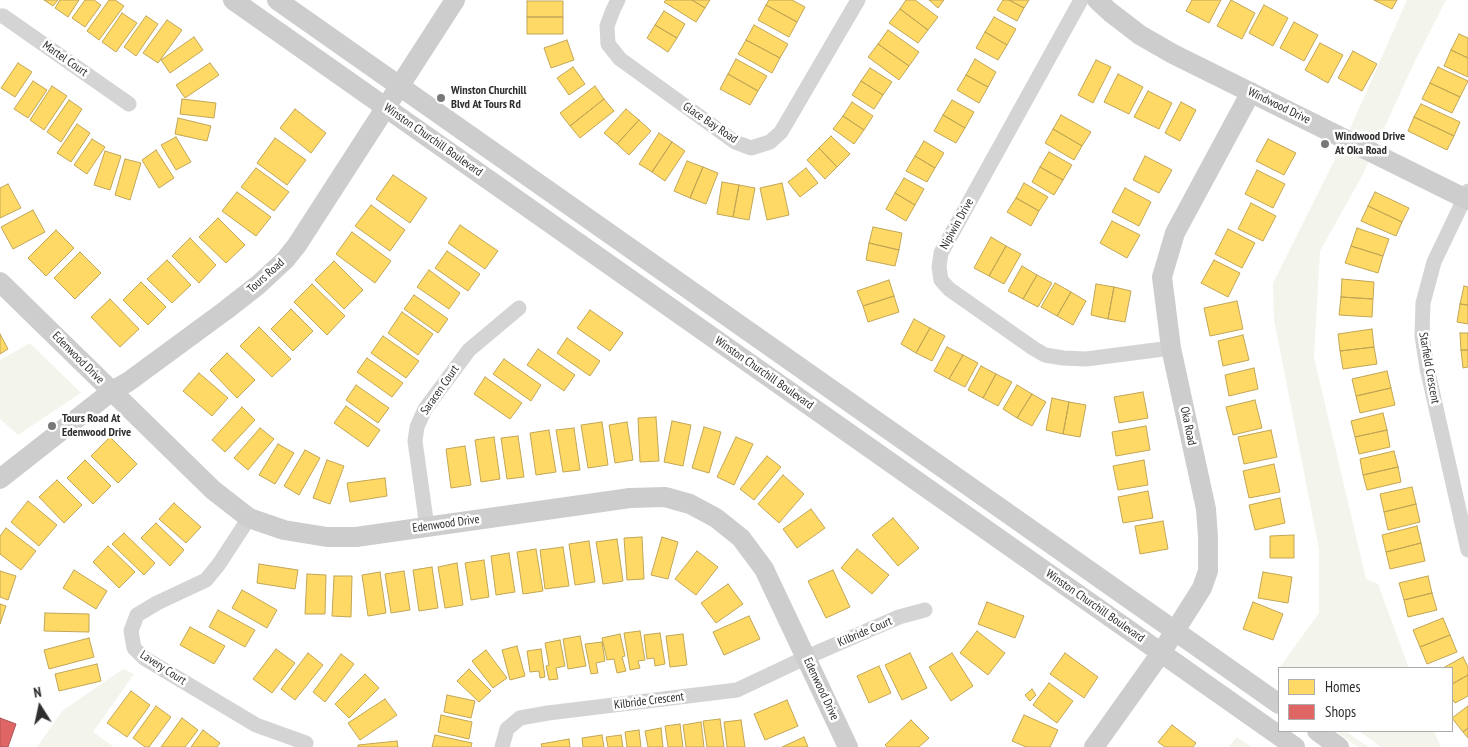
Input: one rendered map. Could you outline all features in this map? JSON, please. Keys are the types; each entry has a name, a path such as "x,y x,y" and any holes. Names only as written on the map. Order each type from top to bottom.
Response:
{"street":[{"name":"Winston Churchill Boulevard","path":"233,0 1295,747"},
{"name":"Winston Churchill Boulevard","path":"277,0 1278,703"},
{"name":"Tours Road","path":"0,479 112,391 128,382 226,310 258,285 285,260 297,245 455,0"},
{"name":"Glace Bay Road","path":"618,0 607,26 608,44 620,59 735,142 751,148 770,142 781,132 858,0"},
{"name":"Nipiwin Drive","path":"1081,0 941,253 939,267 941,280 949,289 1045,355 1086,359 1171,348"},
{"name":"Windwood Drive","path":"1097,0 1140,35 1173,54 1467,196"},
{"name":"Martel Court","path":"0,16 3,16 129,104"},
{"name":"Oka Road","path":"1094,747 1161,653 1202,588 1208,572 1206,509 1171,348 1162,277 1175,233 1250,92"},
{"name":"Starfield Crescent","path":"1467,196 1434,262 1423,303 1422,336 1427,368 1468,550"},
{"name":"Edenwood Drive","path":"0,282 213,490 249,518 284,530 327,538 356,536 630,498 665,497 690,504 716,518 741,538 764,569 848,747"},
{"name":"Saracen Court","path":"426,527 415,441 417,427 425,409 469,350 519,308"},
{"name":"Lavery Court","path":"249,518 219,564 206,580 157,603 137,615 131,631 134,648 144,658 256,725 306,743"},
{"name":"Kilbride Court","path":"807,657 899,617 925,610"},
{"name":"Kilbride Crescent","path":"502,747 506,729 520,718 737,690 807,657"},
{"path":"1317,732 1339,747"}],"shaded area":[{"path":"1407,0 1446,0 1416,59 1361,178 1320,251 1314,357 1366,579 1378,584 1409,667 1280,667 1319,613 1319,549 1274,320 1273,283 1348,133"},
{"path":"30,343 81,393 18,435 0,419 0,360"},
{"path":"123,669 134,674 93,732 114,747 37,747 62,711"},
{"path":"1336,732 1346,732 1369,747 1358,747"},
{"path":"1360,732 1434,732 1441,747 1381,747"},
{"path":"1237,737 1251,747 1228,747"}],"building: Homes":[{"path":"44,0 58,0 53,6"},
{"path":"60,0 79,0 68,17 55,8"},
{"path":"85,0 94,0 101,5 85,27 72,18"},
{"path":"109,0 115,0 124,6 99,40 87,31"},
{"path":"666,0 692,0 705,8 696,22 664,2"},
{"path":"692,0 710,0 705,8"},
{"path":"769,0 792,0 805,7 797,22 766,5"},
{"path":"906,0 915,0 938,17 928,30 900,9"},
{"path":"929,0 944,0 938,8"},
{"path":"1003,0 1009,0 1024,8 1017,21 997,10"},
{"path":"1009,0 1029,0 1024,8"},
{"path":"1192,0 1221,0 1209,23 1186,11"},
{"path":"1231,0 1255,13 1242,39 1217,26"},
{"path":"1374,0 1397,0 1392,9"},
{"path":"527,1 563,1 563,17 527,17"},
{"path":"766,5 797,22 789,37 758,20"},
{"path":"1264,5 1288,18 1273,46 1249,33"},
{"path":"900,9 928,30 918,43 889,23"},
{"path":"664,11 685,24 677,38 655,25"},
{"path":"122,13 137,23 116,52 102,42"},
{"path":"146,16 158,24 136,56 124,47"},
{"path":"527,17 563,17 563,34 527,34"},
{"path":"994,17 1016,29 1007,45 985,32"},
{"path":"167,20 182,30 158,63 143,53"},
{"path":"1294,22 1318,35 1304,61 1280,48"},
{"path":"655,25 677,38 668,52 647,38"},
{"path":"754,25 788,44 780,58 746,40"},
{"path":"888,30 919,52 909,66 878,44"},
{"path":"985,32 1007,45 998,60 976,48"},
{"path":"1459,34 1468,38 1468,58 1451,50"},
{"path":"194,37 203,50 170,73 161,60"},
{"path":"567,40 574,60 551,68 544,48"},
{"path":"746,40 780,58 772,73 738,54"},
{"path":"1320,43 1343,55 1328,83 1305,70"},
{"path":"878,44 909,66 899,80 868,57"},
{"path":"1451,50 1468,58 1468,77 1444,66"},
{"path":"1353,51 1377,64 1362,91 1338,78"},
{"path":"736,59 767,76 758,91 728,74"},
{"path":"975,59 996,72 988,87 966,75"},
{"path":"1096,60 1111,67 1093,103 1078,95"},
{"path":"18,63 32,72 15,97 1,88"},
{"path":"210,63 219,75 185,98 176,85"},
{"path":"573,67 585,84 569,95 557,78"},
{"path":"1438,67 1468,81 1460,97 1430,83"},
{"path":"870,68 892,82 883,95 861,81"},
{"path":"728,74 758,91 750,105 720,89"},
{"path":"1118,74 1143,87 1129,114 1104,102"},
{"path":"966,75 988,87 979,103 957,90"},
{"path":"33,81 47,90 28,118 14,109"},
{"path":"861,81 883,95 874,109 852,95"},
{"path":"1430,83 1460,97 1452,113 1422,99"},
{"path":"52,86 67,96 44,130 30,120"},
{"path":"595,86 604,99 570,126 560,113"},
{"path":"1148,91 1172,103 1159,129 1134,117"},
{"path":"182,99 216,103 214,118 180,114"},
{"path":"604,99 614,111 580,138 570,126"},
{"path":"69,100 82,109 61,142 47,132"},
{"path":"952,100 974,112 965,128 943,115"},
{"path":"852,102 873,116 864,130 843,116"},
{"path":"1181,102 1196,110 1180,141 1165,133"},
{"path":"1421,104 1460,122 1454,136 1414,117"},
{"path":"295,109 326,133 311,153 280,128"},
{"path":"626,109 639,120 617,144 604,133"},
{"path":"943,115 965,128 956,143 934,131"},
{"path":"1061,115 1091,132 1082,146 1053,129"},
{"path":"843,116 864,130 854,144 833,129"},
{"path":"1414,117 1454,136 1447,150 1408,131"},
{"path":"178,118 211,126 207,141 175,134"},
{"path":"639,120 651,131 629,155 617,144"},
{"path":"77,124 90,133 71,162 57,153"},
{"path":"1053,129 1082,146 1074,160 1045,143"},
{"path":"659,133 672,142 652,172 639,164"},
{"path":"831,136 850,154 837,167 819,148"},
{"path":"176,137 191,162 176,170 161,145"},
{"path":"275,138 306,160 287,185 257,163"},
{"path":"92,139 105,147 87,174 74,165"},
{"path":"1268,139 1296,153 1284,175 1256,161"},
{"path":"924,141 944,153 935,168 915,156"},
{"path":"672,142 685,151 665,181 652,172"},
{"path":"819,148 837,167 825,179 807,160"},
{"path":"156,150 174,178 159,188 142,160"},
{"path":"105,151 121,156 110,190 94,185"},
{"path":"1049,152 1072,165 1063,180 1040,167"},
{"path":"915,156 935,168 927,182 906,171"},
{"path":"1145,156 1172,170 1159,193 1133,180"},
{"path":"125,159 141,163 130,200 115,195"},
{"path":"687,161 703,167 690,198 674,191"},
{"path":"703,167 718,173 706,204 690,198"},
{"path":"1040,167 1063,180 1054,195 1032,182"},
{"path":"256,168 289,192 274,211 241,187"},
{"path":"806,168 818,183 800,197 788,182"},
{"path":"1257,170 1285,184 1273,208 1245,194"},
{"path":"393,175 427,198 410,223 376,199"},
{"path":"904,178 924,189 915,205 895,193"},
{"path":"722,182 739,185 733,217 717,214"},
{"path":"782,183 789,215 767,220 760,188"},
{"path":"1024,183 1048,197 1039,211 1016,198"},
{"path":"8,184 21,208 0,218 0,188"},
{"path":"739,185 755,188 749,220 733,217"},
{"path":"1125,188 1151,202 1139,226 1112,212"},
{"path":"237,192 271,217 256,236 222,211"},
{"path":"1375,192 1409,208 1402,222 1368,206"},
{"path":"895,193 915,205 906,221 886,209"},
{"path":"1016,198 1039,211 1031,226 1007,212"},
{"path":"1251,203 1276,216 1263,241 1238,229"},
{"path":"371,205 405,230 390,251 355,226"},
{"path":"1368,206 1402,222 1396,236 1361,221"},
{"path":"33,210 45,232 13,249 1,227"},
{"path":"218,218 245,245 226,263 199,237"},
{"path":"1112,221 1140,235 1127,258 1100,243"},
{"path":"460,225 498,251 485,269 448,243"},
{"path":"873,227 902,233 899,250 869,243"},
{"path":"1357,228 1389,239 1383,256 1351,246"},
{"path":"1228,229 1255,243 1242,268 1215,254"},
{"path":"56,230 74,248 46,276 28,258"},
{"path":"352,232 391,261 375,283 336,254"},
{"path":"991,237 1006,246 989,276 974,268"},
{"path":"190,238 216,265 199,283 172,256"},
{"path":"869,243 899,250 895,266 866,260"},
{"path":"1006,246 1021,254 1004,284 989,276"},
{"path":"1351,246 1383,256 1378,273 1345,263"},
{"path":"447,251 480,274 468,291 435,268"},
{"path":"80,252 101,273 75,299 54,278"},
{"path":"167,260 191,285 172,303 147,279"},
{"path":"1214,260 1240,273 1228,297 1201,283"},
{"path":"334,261 363,290 344,309 315,280"},
{"path":"1022,266 1037,275 1023,299 1008,291"},
{"path":"429,270 460,293 449,309 417,287"},
{"path":"1037,275 1052,283 1038,307 1023,299"},
{"path":"1342,279 1374,282 1373,299 1341,297"},
{"path":"889,280 894,296 863,306 857,291"},
{"path":"141,282 166,307 148,325 123,300"},
{"path":"1055,283 1071,292 1057,316 1041,307"},
{"path":"312,284 345,316 327,335 294,302"},
{"path":"1096,284 1114,287 1108,319 1091,315"},
{"path":"1464,286 1468,287 1468,305 1460,304"},
{"path":"1114,287 1131,291 1125,322 1108,319"},
{"path":"1071,292 1086,301 1073,325 1057,316"},
{"path":"414,295 448,319 438,333 404,309"},
{"path":"894,296 899,312 868,322 863,306"},
{"path":"1341,297 1373,299 1372,317 1339,315"},
{"path":"110,299 139,329 120,347 91,317"},
{"path":"1237,301 1243,329 1210,336 1204,308"},
{"path":"1460,304 1468,305 1468,324 1457,322"},
{"path":"291,309 313,331 293,351 271,329"},
{"path":"590,310 623,333 610,351 577,328"},
{"path":"402,312 433,334 418,355 388,333"},
{"path":"914,319 930,328 916,353 901,344"},
{"path":"259,327 291,359 272,377 240,346"},
{"path":"930,328 945,336 932,361 916,353"},
{"path":"1372,329 1374,347 1340,351 1338,334"},
{"path":"1460,333 1468,333 1468,350 1461,350"},
{"path":"0,334 8,349 0,354"},
{"path":"1243,335 1249,360 1223,366 1218,341"},
{"path":"383,336 419,361 406,378 371,353"},
{"path":"567,338 600,361 590,376 557,353"},
{"path":"947,347 963,355 949,379 934,371"},
{"path":"1374,347 1377,364 1343,369 1340,351"},
{"path":"538,349 575,375 564,391 527,365"},
{"path":"1461,350 1468,350 1468,367 1463,368"},
{"path":"227,353 255,380 237,398 210,370"},
{"path":"963,355 978,363 965,387 949,379"},
{"path":"367,358 403,383 392,397 357,372"},
{"path":"504,359 541,385 531,401 493,374"},
{"path":"981,366 996,374 983,398 968,390"},
{"path":"1254,368 1258,389 1229,396 1225,375"},
{"path":"1387,371 1391,388 1356,396 1352,379"},
{"path":"199,373 228,398 212,416 183,391"},
{"path":"996,374 1012,382 998,406 983,398"},
{"path":"485,377 522,403 510,419 474,394"},
{"path":"356,385 389,408 378,423 346,400"},
{"path":"1017,385 1032,394 1017,418 1003,409"},
{"path":"1391,388 1395,405 1360,413 1356,396"},
{"path":"1143,392 1148,418 1119,423 1114,397"},
{"path":"1032,394 1046,402 1032,426 1017,418"},
{"path":"1052,398 1069,402 1063,434 1046,430"},
{"path":"1255,400 1262,428 1233,435 1226,407"},
{"path":"1069,402 1086,405 1080,437 1063,434"},
{"path":"346,406 380,430 368,447 334,423"},
{"path":"242,407 255,420 225,452 212,440"},
{"path":"1383,413 1387,430 1355,437 1351,421"},
{"path":"656,417 659,461 640,462 638,418"},
{"path":"672,421 691,425 683,466 664,462"},
{"path":"602,422 608,465 588,468 581,425"},
{"path":"627,422 633,460 615,463 609,425"},
{"path":"1146,426 1150,450 1116,456 1112,432"},
{"path":"704,427 721,432 709,473 692,468"},
{"path":"260,428 274,439 248,470 234,458"},
{"path":"574,428 580,470 563,472 556,430"},
{"path":"549,430 556,472 536,475 530,433"},
{"path":"1271,430 1277,457 1244,464 1238,437"},
{"path":"1387,430 1390,447 1359,454 1355,437"},
{"path":"518,436 524,477 507,479 501,438"},
{"path":"110,437 137,464 118,483 91,456"},
{"path":"494,437 500,479 481,482 475,440"},
{"path":"736,437 753,444 734,485 717,477"},
{"path":"278,444 294,453 275,484 259,475"},
{"path":"465,446 471,485 451,488 446,449"},
{"path":"305,450 320,458 299,495 284,486"},
{"path":"1394,451 1398,467 1363,475 1360,459"},
{"path":"767,456 781,467 754,500 740,489"},
{"path":"85,460 111,486 93,504 67,478"},
{"path":"327,460 344,466 330,504 313,498"},
{"path":"1144,460 1148,485 1118,490 1113,466"},
{"path":"1274,464 1280,492 1249,498 1243,471"},
{"path":"1398,467 1401,482 1367,490 1363,475"},
{"path":"783,475 804,494 779,523 758,504"},
{"path":"385,478 387,496 350,502 347,483"},
{"path":"57,480 82,505 64,523 39,497"},
{"path":"1412,487 1416,504 1384,512 1380,494"},
{"path":"1148,491 1153,518 1123,523 1118,497"},
{"path":"1280,498 1285,523 1255,530 1249,505"},
{"path":"28,501 57,525 39,546 11,522"},
{"path":"174,503 201,527 186,543 159,519"},
{"path":"1416,504 1420,522 1388,530 1384,512"},
{"path":"811,509 825,528 797,548 783,529"},
{"path":"893,518 919,548 898,566 872,535"},
{"path":"1163,521 1168,549 1140,554 1135,526"},
{"path":"156,523 184,550 170,566 141,538"},
{"path":"1417,526 1421,543 1386,552 1382,535"},
{"path":"6,528 36,551 21,570 0,554 0,536"},
{"path":"124,533 155,563 144,575 112,544"},
{"path":"1294,535 1294,558 1270,558 1270,536"},
{"path":"642,537 644,579 627,580 624,538"},
{"path":"662,537 678,542 668,579 651,575"},
{"path":"617,539 623,581 603,584 596,542"},
{"path":"589,541 595,582 575,585 569,544"},
{"path":"1421,543 1425,561 1390,569 1386,552"},
{"path":"108,546 135,572 119,588 93,562"},
{"path":"563,547 569,586 545,589 540,550"},
{"path":"536,549 543,591 523,594 517,552"},
{"path":"857,549 889,575 872,594 841,568"},
{"path":"697,551 718,567 696,595 675,579"},
{"path":"509,553 515,592 496,595 491,556"},
{"path":"484,560 489,597 471,600 465,563"},
{"path":"457,563 463,605 445,608 438,567"},
{"path":"259,564 298,570 295,589 257,583"},
{"path":"432,567 438,608 419,611 413,570"},
{"path":"74,570 107,591 96,609 63,588"},
{"path":"833,570 850,607 826,618 808,581"},
{"path":"0,571 16,576 8,600 0,597"},
{"path":"404,571 410,610 391,613 385,574"},
{"path":"380,572 386,613 368,616 362,575"},
{"path":"1263,572 1292,577 1288,603 1258,598"},
{"path":"307,574 326,575 325,614 305,614"},
{"path":"334,576 352,576 351,617 332,616"},
{"path":"1428,576 1432,593 1404,600 1399,583"},
{"path":"728,584 743,604 716,623 701,603"},
{"path":"242,590 277,610 267,628 232,608"},
{"path":"1432,593 1437,610 1408,617 1404,600"},
{"path":"987,602 1024,616 1015,638 978,624"},
{"path":"1253,602 1283,614 1273,640 1243,629"},
{"path":"0,604 6,606 0,624"},
{"path":"218,610 255,630 245,647 209,627"},
{"path":"45,613 89,614 89,632 44,631"},
{"path":"749,616 760,639 724,655 713,632"},
{"path":"1443,618 1450,635 1420,647 1413,630"},
{"path":"190,627 225,646 214,664 180,645"},
{"path":"640,631 645,660 638,661 640,668 630,670 624,633"},
{"path":"977,631 1005,653 988,675 960,653"},
{"path":"660,633 665,664 655,666 654,658 647,659 644,635"},
{"path":"620,634 625,656 622,657 626,671 617,673 614,659 607,660 602,638"},
{"path":"683,634 687,665 670,667 666,636"},
{"path":"1450,635 1457,652 1427,664 1420,647"},
{"path":"580,636 586,666 568,669 563,639"},
{"path":"89,638 94,657 49,669 44,650"},
{"path":"560,640 565,666 556,668 558,679 549,680 546,666 549,665 545,643"},
{"path":"602,642 605,661 596,663 598,673 591,674 585,644"},
{"path":"517,646 525,676 510,680 502,650"},
{"path":"276,649 295,663 272,693 253,679"},
{"path":"541,649 545,677 540,678 539,671 530,672 527,651"},
{"path":"486,650 507,678 493,688 472,661"},
{"path":"308,653 323,665 295,700 281,689"},
{"path":"910,653 927,688 902,700 885,665"},
{"path":"952,653 973,686 951,701 929,667"},
{"path":"1065,653 1098,677 1084,698 1050,674"},
{"path":"341,654 354,664 325,702 313,692"},
{"path":"1463,657 1468,667 1468,675 1453,683 1453,667 1445,667"},
{"path":"97,664 101,681 59,691 55,674"},
{"path":"879,666 891,693 869,703 857,676"},
{"path":"469,669 491,691 479,702 457,681"},
{"path":"365,674 379,688 349,718 335,704"},
{"path":"1468,675 1468,696 1455,703 1453,700 1453,683"},
{"path":"1049,683 1073,701 1057,723 1033,705"},
{"path":"1032,689 1036,695 1030,701 1025,695"},
{"path":"131,691 150,705 127,737 107,723"},
{"path":"447,695 475,701 471,718 444,712"},
{"path":"385,699 397,715 360,740 348,723"},
{"path":"787,700 798,726 765,740 754,714"},
{"path":"156,706 171,717 149,747 145,747 133,738"},
{"path":"1468,706 1468,728 1463,732 1453,717"},
{"path":"441,715 472,722 469,739 438,732"},
{"path":"1024,715 1058,730 1050,747 1026,747 1012,741"},
{"path":"182,718 198,730 185,747 161,747"},
{"path":"720,719 724,747 707,747 703,721"},
{"path":"741,720 745,747 727,747 724,722"},
{"path":"911,720 929,738 919,747 887,747 885,745"},
{"path":"701,722 704,747 686,747 683,725"},
{"path":"680,724 683,747 668,747 665,726"},
{"path":"1172,725 1196,743 1193,747 1165,747 1158,742"},
{"path":"661,728 663,747 648,747 645,731"},
{"path":"1468,728 1468,738 1463,732"},
{"path":"203,730 220,743 217,747 191,747"},
{"path":"639,730 641,747 627,747 625,732"},
{"path":"435,735 472,743 471,747 432,747"},
{"path":"602,735 604,747 583,747 582,738"},
{"path":"621,735 623,747 608,747 606,737"},
{"path":"804,737 808,747 782,747"},
{"path":"569,739 570,747 542,747 541,744"},
{"path":"397,741 398,747 358,747 358,745"}],"building: Shops":[{"path":"0,718 16,724 8,747 0,747"}],"place":[{"name":"Winston Churchill Blvd At Tours Rd","path":"441,98"},
{"name":"Windwood Drive At Oka Road","path":"1325,144"},
{"name":"Tours Road At Edenwood Drive","path":"52,426"}]}
